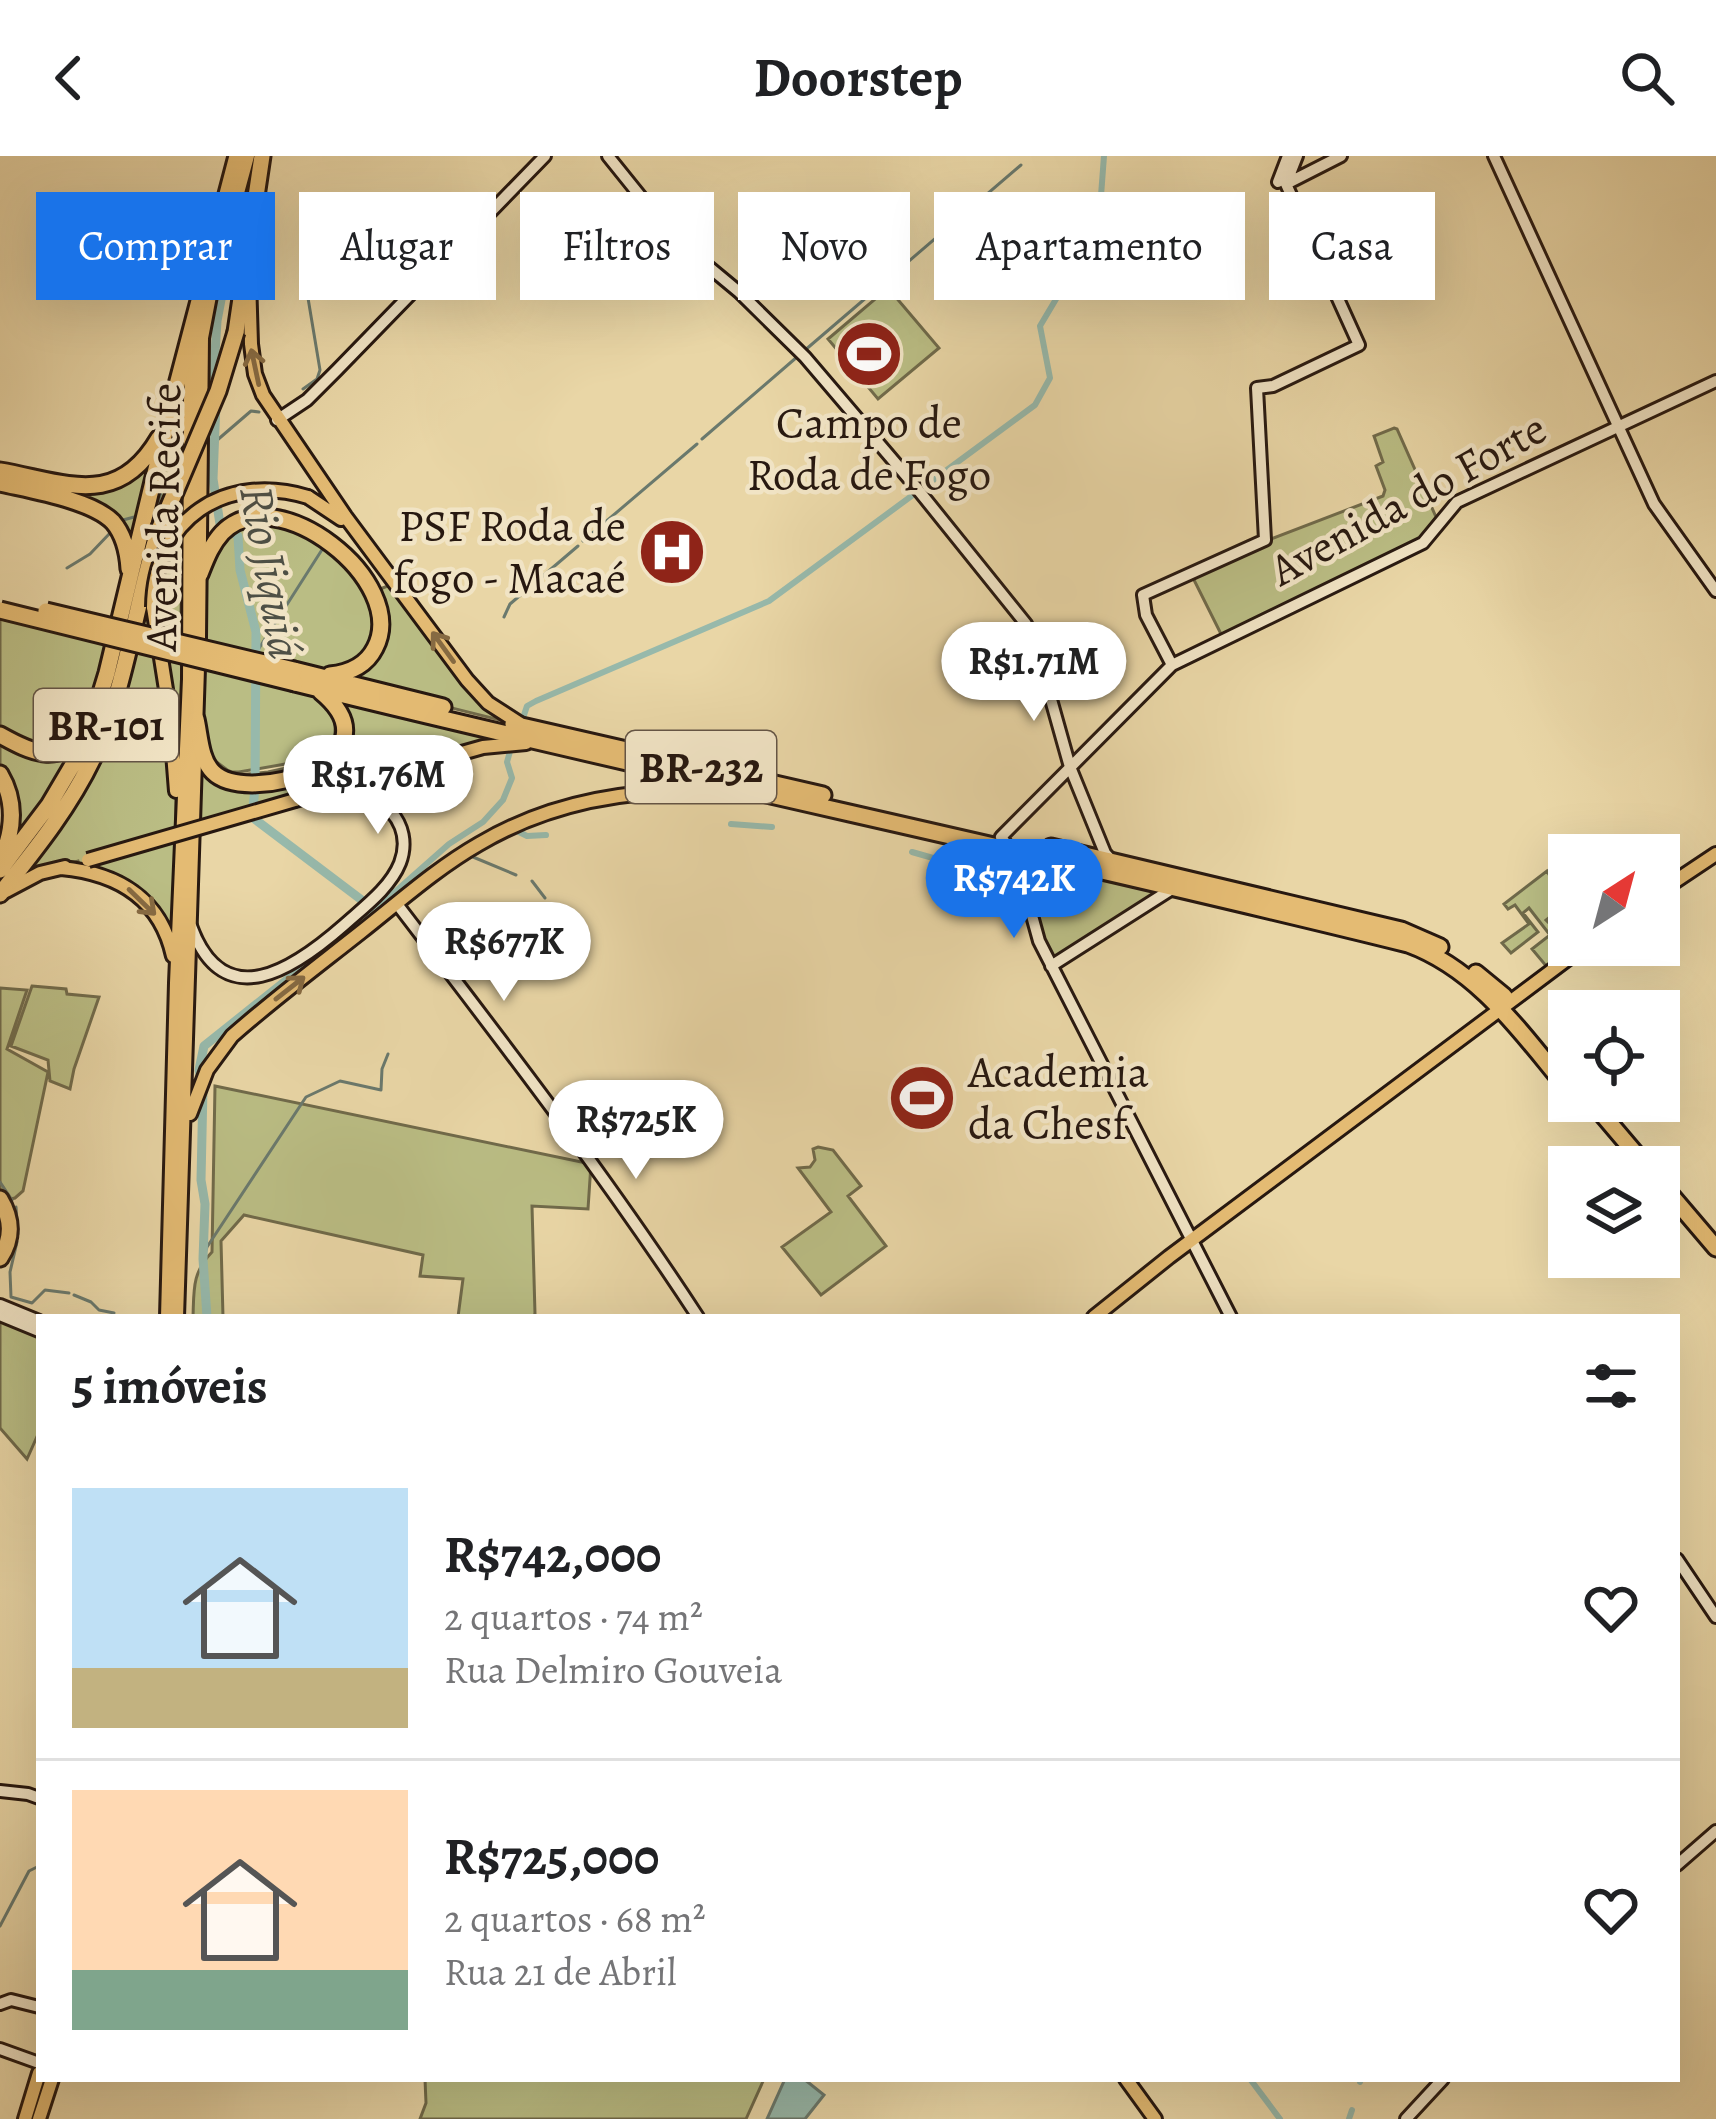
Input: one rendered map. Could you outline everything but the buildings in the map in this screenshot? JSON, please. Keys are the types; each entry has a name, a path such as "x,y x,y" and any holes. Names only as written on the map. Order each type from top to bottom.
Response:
{"highway":[{"name":"BR-101","path":"0,870 59,788 93,719 237,156"},
{"name":"BR-101","path":"257,192 262,156"},
{"name":"BR-101","path":"0,894 59,818 95,754 113,704 158,532 218,392 242,300"},
{"path":"0,470 70,486 112,483 151,452 168,419"},
{"path":"0,483 101,513 123,538 131,575"},
{"path":"200,574 219,536 249,517 288,521 350,559 380,610 381,632 370,655 353,670 298,675"},
{"name":"BR-232","path":"0,600 298,675 314,687 547,744 1180,881"},
{"name":"BR-232","path":"0,610 526,727 1004,843 1112,861 1456,959 1485,979 1503,1006"},
{"path":"196,719 210,770 238,784 279,779 322,767 341,746 344,726 339,711 314,687"},
{"path":"0,736 32,751 54,753 73,745 93,719"},
{"path":"0,774 9,790 12,815 0,860"},
{"name":"BR-232","path":"1456,959 1548,1056"},
{"path":"1596,1122 1616,1146"},
{"path":"1609,1122 1629,1146"},
{"path":"0,1199 10,1223 0,1258"},
{"path":"1680,1206 1716,1248"},
{"path":"1680,1221 1716,1263"}],"main road":[{"name":"Avenida Recife","path":"177,1314 200,574 202,338 248,156"},
{"path":"251,300 253,364 258,385 277,420 477,692 526,727"},
{"name":"Avenida Recife","path":"167,1314 189,679 193,327"},
{"path":"178,936 175,764 152,608 155,574 164,550 179,527 201,508 223,496 250,490 308,497 356,531"},
{"path":"0,894 61,868 483,747 509,742 547,744"},
{"path":"184,1132 204,1076 221,1048 477,845 563,807 612,797 693,790 784,797"},
{"path":"1680,878 1716,854"},
{"path":"61,868 109,877 146,902 169,940 176,982"},
{"path":"1098,1314 1557,966"},
{"path":"25,2119 36,2082"},
{"path":"39,2119 51,2082"},
{"path":"1128,2082 1155,2119"}],"street":[{"path":"277,420 307,400 544,156"},
{"path":"608,156 674,238 739,292 805,357 997,585 1033,635 1070,767 1112,861"},
{"path":"1172,665 1146,615 1143,595 1265,540 1256,388 1273,386 1359,346 1282,183 1288,156"},
{"path":"1282,183 1297,156"},
{"path":"1282,183 1341,156"},
{"path":"1494,156 1659,513 1716,591"},
{"name":"Avenida do Forte","path":"1004,843 1070,767 1172,665 1423,544 1456,502 1716,381"},
{"path":"190,923 212,962 248,978 270,975 300,960 367,904 400,863 399,825 376,797 330,790"},
{"path":"1004,843 1029,874 1032,924 1051,966 1229,1314"},
{"path":"1051,966 1180,881"},
{"path":"397,904 607,1181 696,1314"},
{"path":"0,1305 36,1320"},
{"path":"0,1315 36,1330"},
{"path":"1680,1563 1716,1617"},
{"path":"0,1790 36,1797"},
{"path":"1680,1862 1716,1831"},
{"path":"0,2004 11,2000 36,2006"},
{"path":"0,2050 36,2062"},
{"path":"1406,2119 1440,2082"}],"green space":[{"path":"874,300 898,300 939,348 878,399 828,339"},
{"path":"186,336 181,616 189,679 176,776 175,948 158,912 80,867 78,861 19,877 95,754 156,525 150,520 135,571 126,536 51,493 92,490 159,444"},
{"path":"1394,428 1436,517 1422,539 1222,636 1192,576 1266,541 1383,496 1376,466 1383,462 1374,436"},
{"path":"233,522 299,522 372,592 393,584 466,680 520,725 336,679 313,690 333,706 335,721 333,741 320,758 232,772 268,772 323,760 340,740 337,700 510,740 196,827 201,619 208,555"},
{"path":"0,606 116,637 95,714 103,718 70,793 0,884 0,872 36,813 6,855 13,835 0,770"},
{"path":"1021,857 1162,889 1056,963 1038,932"},
{"path":"1547,871 1548,932 1529,908 1523,913 1538,932 1511,953 1502,943 1529,924 1515,905 1508,909 1504,904"},
{"path":"1548,937 1548,966 1547,967 1532,949"},
{"path":"32,986 99,997 70,1089 50,1081 48,1060 11,1046"},
{"path":"0,988 27,990 7,1049 48,1072 23,1191 6,1200 0,1193"},
{"path":"215,1086 591,1164 588,1209 532,1206 535,1314 458,1314 463,1279 420,1276 423,1255 244,1215 221,1241 223,1314 193,1314 197,1274 212,1252"},
{"path":"813,1149 833,1150 861,1186 848,1196 886,1246 821,1295 782,1247 831,1212 798,1168 810,1167 815,1160"},
{"path":"0,1319 36,1335 36,1439 27,1459 0,1428"},
{"path":"425,2082 763,2082 746,2119 420,2119 426,2103"}],"shaded area":[{"path":"784,2082 808,2082 824,2095 805,2119 767,2119"}],"waterway":[{"path":"1101,192 1104,156"},
{"path":"804,351 1021,165"},
{"name":"Rio Jiquiá","path":"213,386 221,300"},
{"path":"303,389 317,379 320,370 308,300"},
{"path":"524,715 536,701 769,601 1035,405 1050,378 1040,326 1055,300"},
{"path":"702,439 797,357"},
{"name":"Rio Jiquiá","path":"207,1314 199,1070 204,1046 371,913 363,901 252,817 256,632 240,570 238,536 220,524 213,479 216,402"},
{"path":"215,442 251,411 259,412"},
{"path":"583,541 697,444"},
{"path":"153,518 166,477"},
{"path":"123,520 138,516"},
{"path":"67,568 90,554 111,532"},
{"path":"256,653 325,545"},
{"path":"504,617 510,604 578,546"},
{"path":"371,913 449,844 483,822 503,800 512,778 507,762 511,748"},
{"path":"731,824 772,827"},
{"path":"513,829 527,836 546,835"},
{"path":"912,852 940,860"},
{"path":"473,857 516,875"},
{"path":"532,881 545,898"},
{"path":"203,1259 306,1097 340,1081 381,1090 388,1054"},
{"path":"0,1182 12,1200"},
{"path":"16,1207 18,1234"},
{"path":"17,1242 10,1272 11,1297 32,1303 45,1290 69,1293"},
{"path":"74,1295 114,1313"},
{"path":"0,1926 29,1871 36,1868"},
{"path":"1252,2082 1280,2119"},
{"path":"1349,2119 1352,2110"}],"place":[{"name":"Campo de Roda de Fogo","path":"869,354"},
{"name":"PSF Roda de fogo - Macaé","path":"672,552"},
{"name":"Academia da Chesf","path":"922,1098"}]}
